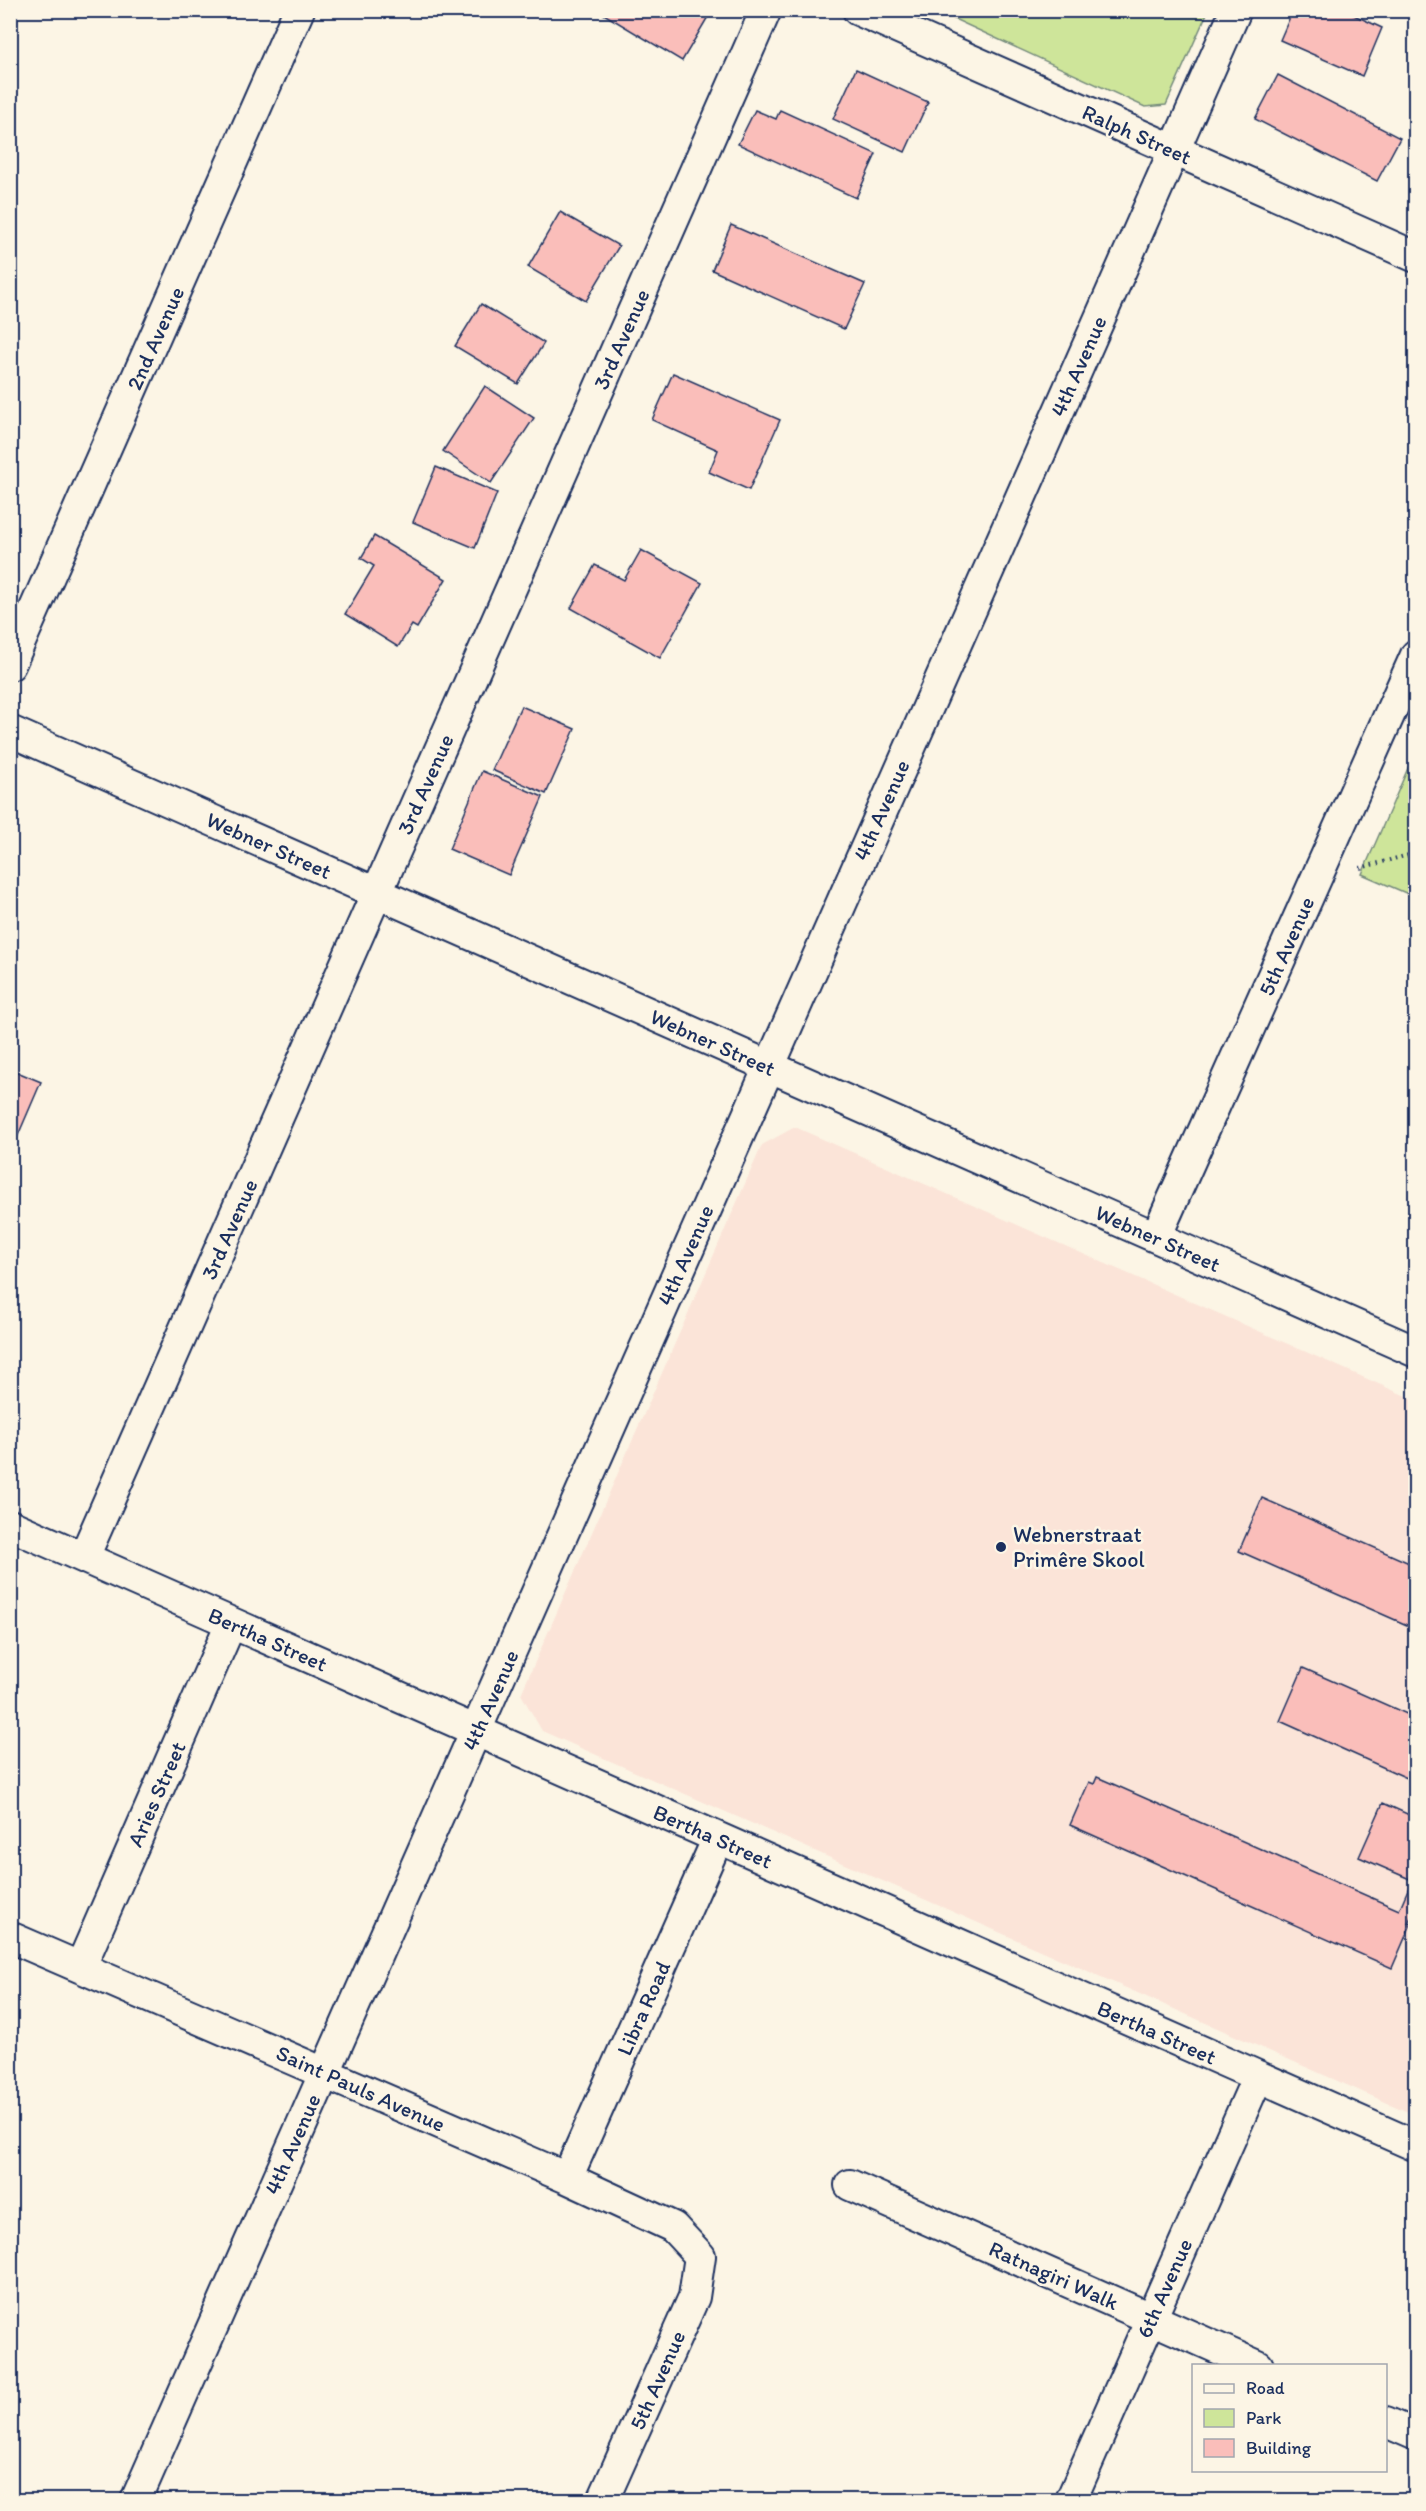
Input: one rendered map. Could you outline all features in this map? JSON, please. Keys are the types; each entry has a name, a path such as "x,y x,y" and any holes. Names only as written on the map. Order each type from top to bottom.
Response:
{"street":[{"name":"2nd Avenue","path":"10,665 299,10"},
{"name":"3rd Avenue","path":"84,1557 766,10"},
{"name":"Ralph Street","path":"858,10 1416,257"},
{"name":"4th Avenue","path":"136,2500 1236,10"},
{"name":"5th Avenue","path":"1156,1237 1416,655"},
{"name":"Webner Street","path":"10,731 1416,1352"},
{"name":"Bertha Street","path":"10,1525 1416,2146"},
{"name":"Aries Street","path":"81,1966 231,1623"},
{"name":"Libra Road","path":"567,2178 718,1838"},
{"name":"Saint Pauls Avenue","path":"10,1937 567,2178 673,2227 700,2256"},
{"name":"6th Avenue","path":"1071,2500 1258,2076"},
{"name":"Ratnagiri Walk","path":"850,2185 1253,2364"},
{"name":"5th Avenue","path":"603,2500 693,2297 700,2256"},
{"path":"1387,2422 1416,2435"}],"path":[{"path":"1358,868 1416,854"}],"shaded area":[{"name":"Webnerstraat Primêre Skool","path":"795,1127 1415,1400 1415,2115 542,1731 521,1694 762,1145"}],"green space":[{"path":"937,11 1208,11 1166,105 1145,107"},
{"path":"1415,752 1416,897 1362,874"}],"building":[{"path":"597,10 712,10 682,61"},
{"path":"1293,10 1343,10 1382,28 1362,76 1280,40"},
{"path":"856,69 928,102 905,152 833,119"},
{"path":"1278,75 1400,138 1377,181 1255,119"},
{"path":"755,110 776,119 780,110 876,154 856,198 738,144"},
{"path":"560,212 619,246 586,301 528,267"},
{"path":"731,225 865,284 844,329 712,270"},
{"path":"481,304 544,343 518,384 455,346"},
{"path":"673,373 780,420 749,490 709,472 718,450 652,420"},
{"path":"485,386 534,418 491,483 443,451"},
{"path":"436,467 497,493 475,548 413,522"},
{"path":"374,536 446,579 417,628 412,625 398,647 345,614 374,566 361,558"},
{"path":"641,550 702,583 660,658 571,608 595,565 624,580"},
{"path":"521,706 575,729 546,794 492,770"},
{"path":"482,771 543,797 509,875 449,849"},
{"path":"10,1069 41,1082 10,1154"},
{"path":"1262,1498 1416,1566 1416,1629 1239,1551"},
{"path":"1303,1668 1416,1718 1416,1782 1280,1721"},
{"path":"1097,1777 1399,1910 1412,1880 1359,1857 1383,1803 1416,1818 1416,1907 1392,1968 1070,1825 1089,1782 1094,1784"}],"place":[{"name":"Webnerstraat Primêre Skool","path":"1001,1547"}]}
